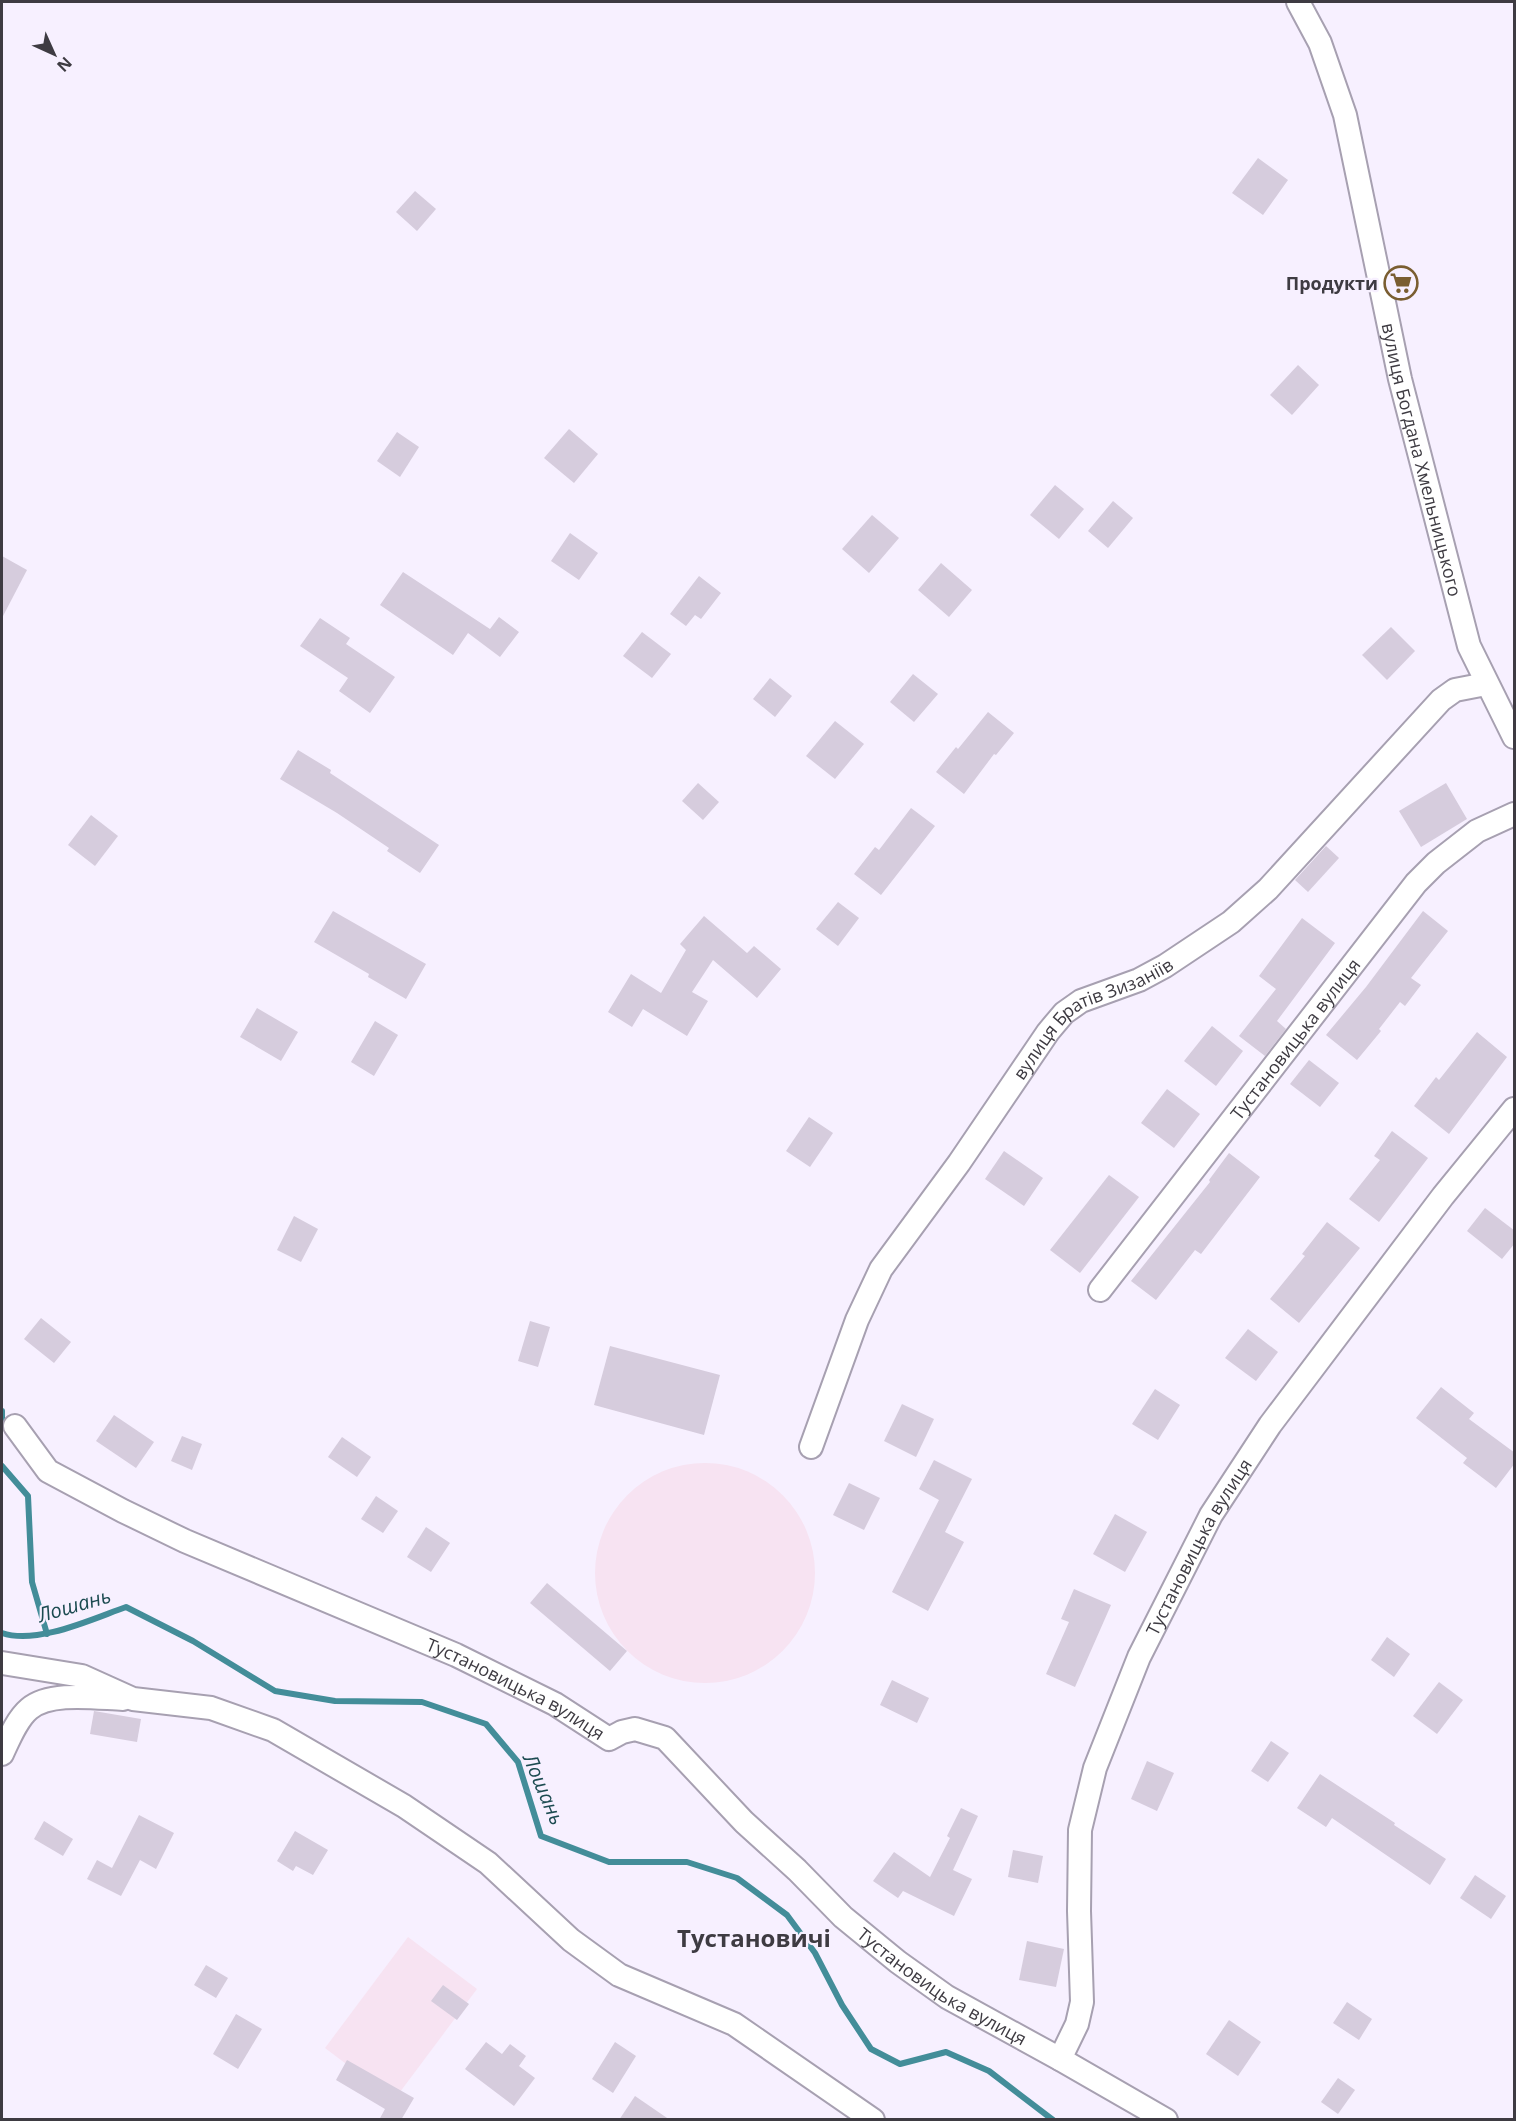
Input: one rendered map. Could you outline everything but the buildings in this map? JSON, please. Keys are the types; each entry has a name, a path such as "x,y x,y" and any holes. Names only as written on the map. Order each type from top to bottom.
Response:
{"street":[{"name":"вулиця Богдана Хмельницького","path":"1298,2 1320,43 1345,115 1400,380 1469,646 1486,684 1515,737"},
{"name":"вулиця Братів Зизаніїв","path":"811,1447 857,1320 881,1269 959,1163 1048,1032 1064,1013 1081,1001 1139,980 1165,966 1231,922 1268,889 1441,700 1455,690 1486,684"},
{"name":"Тустановицька вулиця","path":"1100,1290 1416,883 1436,863 1477,831 1515,814"},
{"name":"Тустановицька вулиця","path":"1060,2059 1077,2024 1082,2002 1079,1911 1080,1830 1095,1768 1139,1657 1211,1515 1270,1425 1443,1196 1515,1109"},
{"name":"Тустановицька вулиця","path":"15,1426 48,1472 185,1541 456,1655 555,1704 609,1739 622,1732 635,1729 665,1738 744,1822 797,1870 843,1917 898,1962 947,1997 1166,2120"},
{"path":"2,1663 82,1676 133,1699"},
{"path":"2,1754 30,1708 45,1701 64,1698 133,1699 211,1707 273,1731 404,1806 488,1863 571,1940 619,1975 734,2024 873,2120"}],"shaded area":[{"path":"705,1463 726,1465 757,1476 783,1495 802,1521 813,1552 815,1573 813,1594 802,1625 783,1651 757,1670 726,1681 705,1683 684,1681 653,1670 627,1651 608,1625 597,1594 595,1573 597,1552 608,1521 627,1495 653,1476 684,1465"},
{"path":"408,1937 477,1989 394,2100 325,2048"}],"waterway":[{"path":"2,1411 2,1420"},
{"path":"2,1466 28,1496 32,1582 47,1634"},
{"name":"Лошань","path":"2,1633 16,1636 48,1633 81,1624 126,1607 193,1641 275,1691 335,1701 422,1702 486,1724 518,1762 541,1836 609,1862 687,1862 737,1878 787,1915 815,1953 842,2005 871,2049 900,2064 946,2052 989,2071 1053,2120"}],"place":[{"name":"Продукти","path":"1401,283"}],"district":[{"name":"Тустановичі","path":"754,1937"}]}
